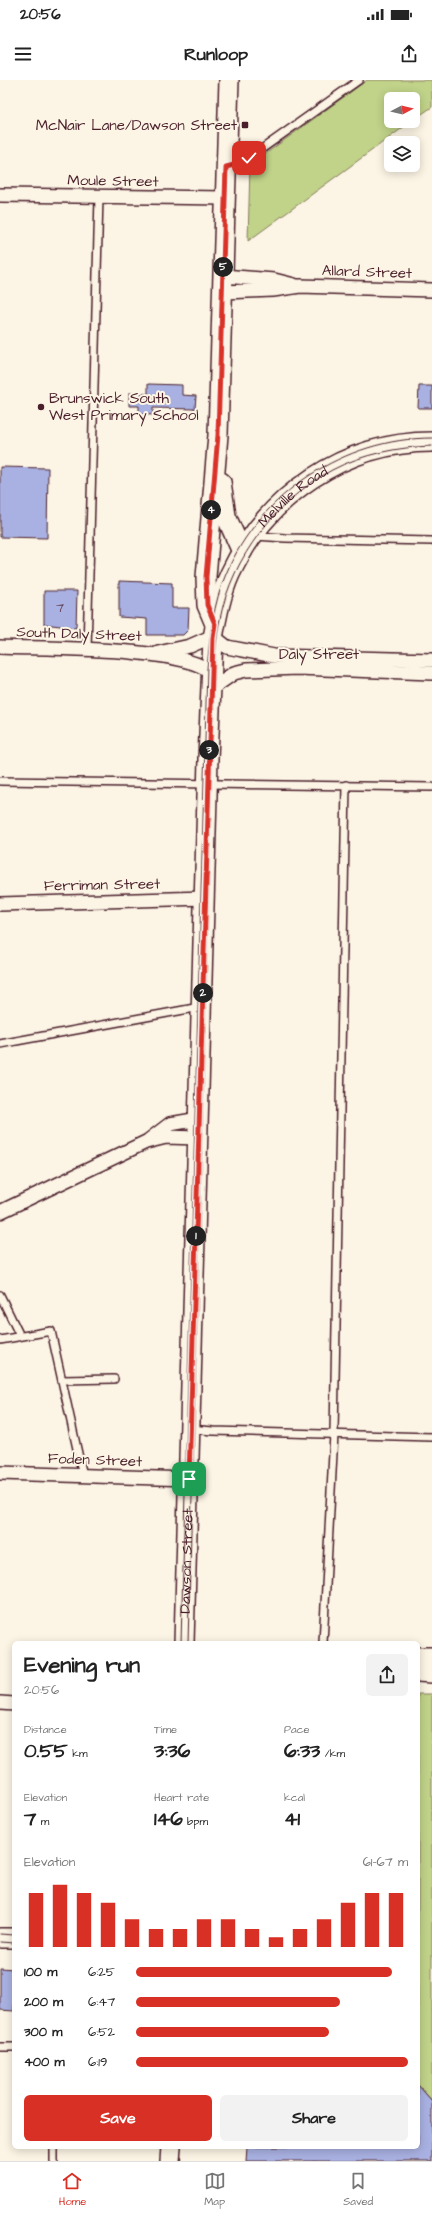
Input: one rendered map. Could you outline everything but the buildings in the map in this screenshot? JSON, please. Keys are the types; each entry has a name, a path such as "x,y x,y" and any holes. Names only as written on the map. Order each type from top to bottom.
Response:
{"main road":[{"path":"211,681 214,630 207,605 206,577 218,435 229,80"},
{"path":"218,435 226,516 242,552"},
{"name":"Melville Road","path":"214,630 230,575 242,552 252,536 295,491 330,466 371,451 395,445 432,442"},
{"name":"Dawson Street","path":"184,1641 211,681"},
{"path":"420,1657 432,1657"},
{"path":"420,1672 432,1673"},
{"path":"0,1938 12,1938"},
{"path":"170,2161 171,2149"}],"street":[{"name":"Moule Street","path":"0,195 225,198"},
{"name":"Allard Street","path":"223,284 273,290 300,286 432,290"},
{"name":"South Daly Street","path":"158,653 190,646 214,630"},
{"name":"Daly Street","path":"214,630 227,647 274,656 432,660"},
{"name":"South Daly Street","path":"0,647 158,653 199,664 211,681"},
{"name":"Daly Street","path":"211,681 246,670 305,668 432,673"},
{"name":"Ferriman Street","path":"0,904 205,898"},
{"path":"0,1212 146,1142 170,1124 199,1119"},
{"path":"146,1142 166,1138 198,1138"},
{"name":"Foden Street","path":"0,1473 189,1479"},
{"path":"0,1703 12,1704"}],"lane":[{"path":"226,167 242,163 359,80"},
{"path":"87,650 99,197"},
{"path":"252,536 432,541"},
{"path":"0,781 432,787"},
{"path":"323,1641 334,1434 346,785"},
{"path":"0,1044 202,1007"},
{"path":"0,1295 20,1336"},
{"path":"0,1340 51,1332 83,1476"},
{"path":"62,1380 114,1379"},
{"path":"190,1429 214,1431 432,1437"},
{"path":"0,2047 12,2047"},
{"path":"54,2149 54,2161"}],"green space":[{"path":"367,80 432,80 432,107 420,115 420,92 384,92 384,128 402,128 392,136 384,136 384,141 248,241 250,165"},
{"path":"420,1694 432,1694 432,2101 420,2087"}],"tram line":[{"path":"181,1641 207,669 215,609 226,574 241,545 260,519 283,495 309,476 338,460 368,448 400,441 432,438"},
{"path":"188,1641 214,685 218,627 226,596 246,553 260,532 293,497 312,482 344,464 381,452 432,446"},
{"path":"0,1934 12,1935"},
{"path":"0,1942 12,1943"}],"place":[{"name":"McNair Lane/Dawson Street","path":"245,125"},
{"name":"Brunswick South West Primary School","path":"41,407"}],"route":[{"path":"189,1479 208,759 211,673 215,624 207,605 206,577 218,435 226,167 242,163 249,158"}]}
